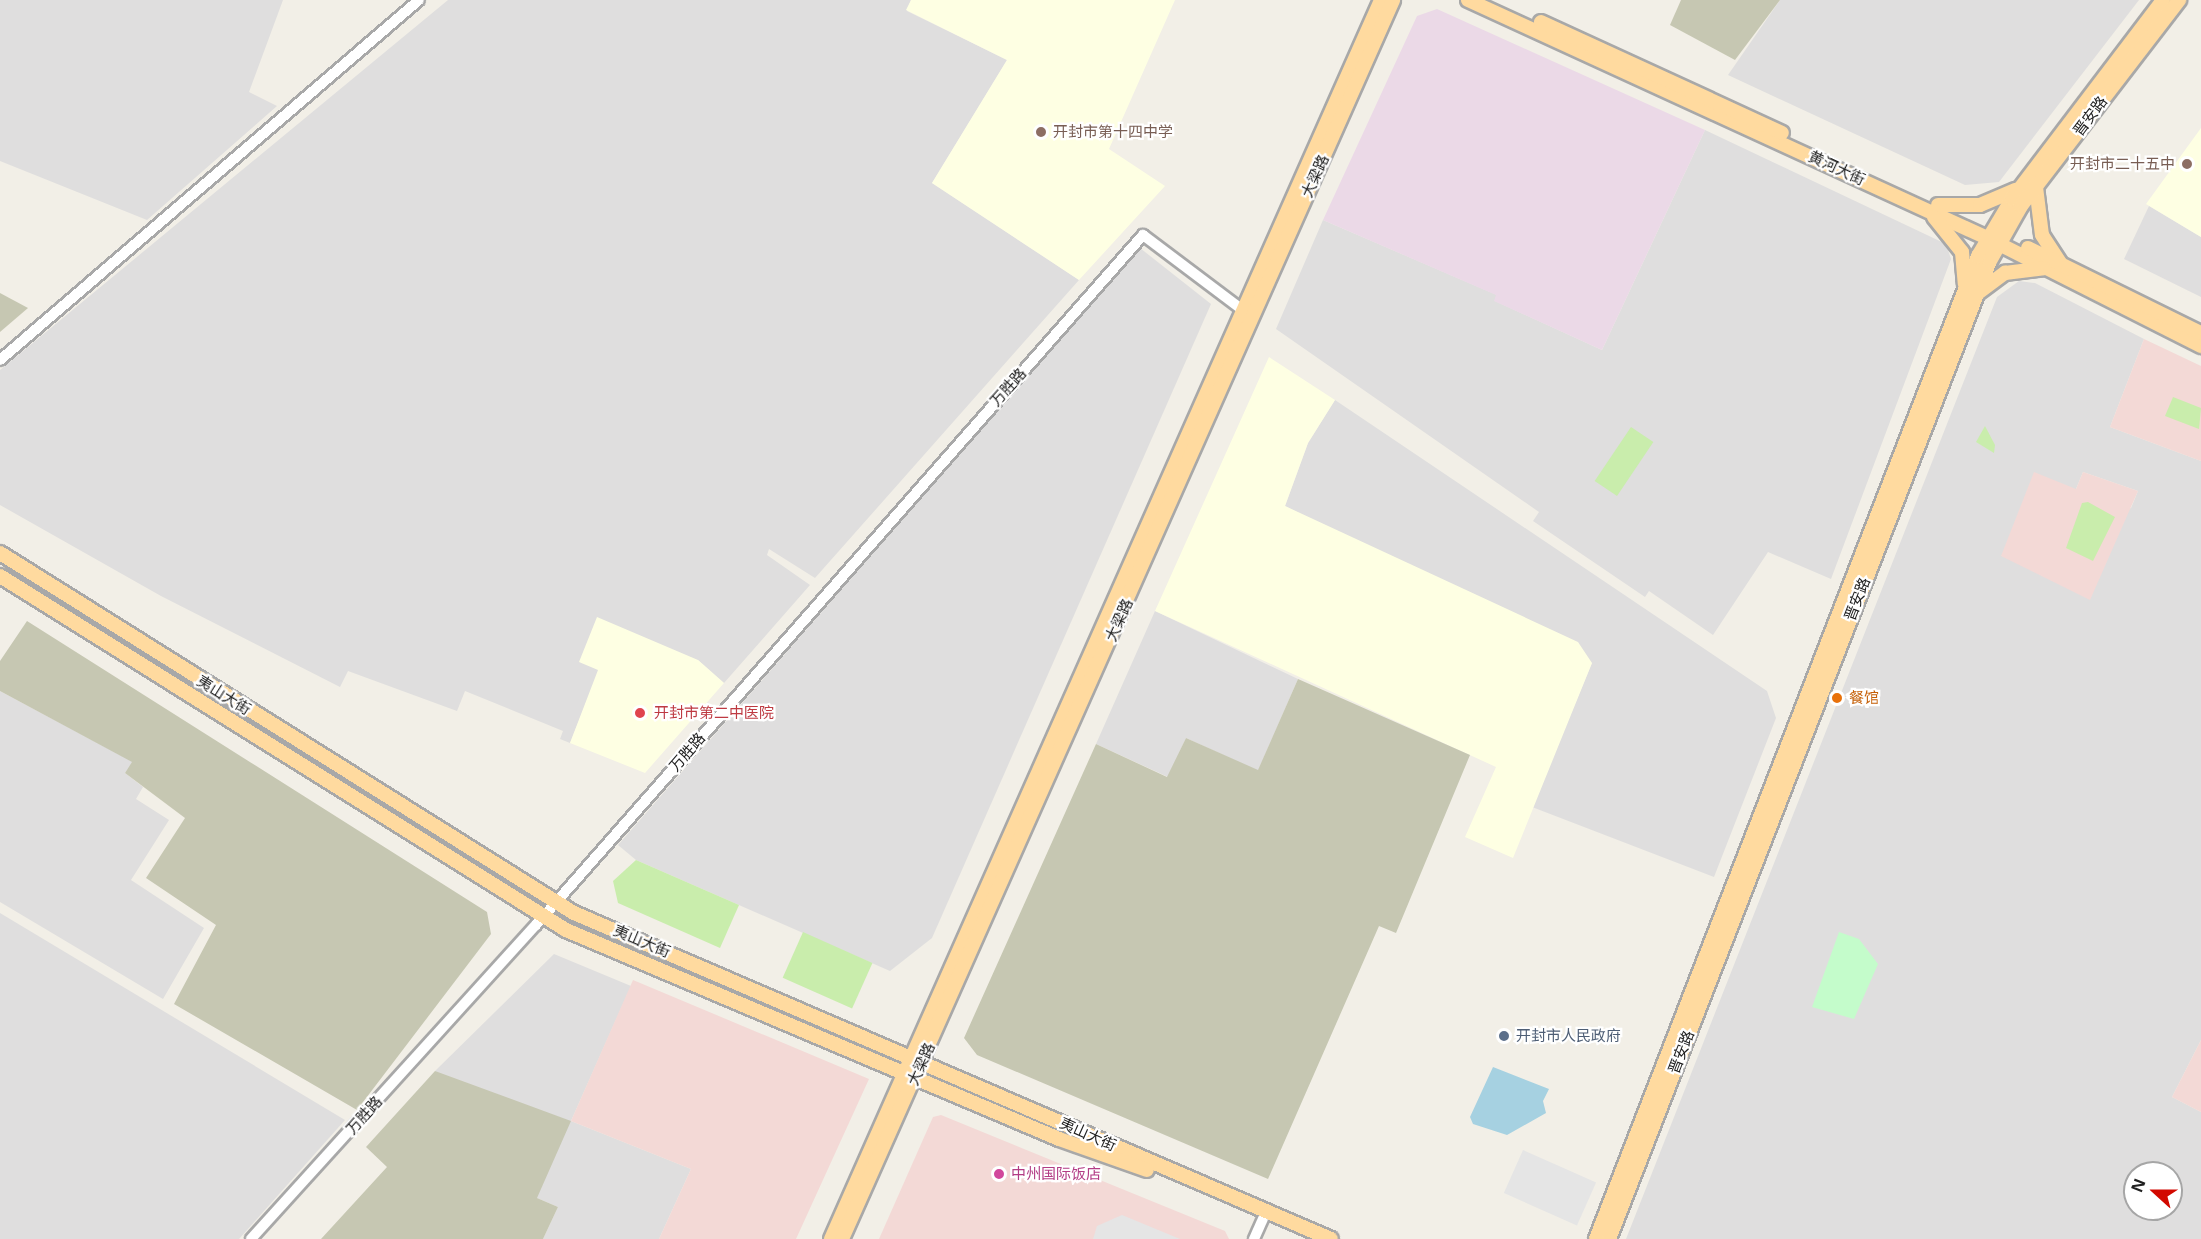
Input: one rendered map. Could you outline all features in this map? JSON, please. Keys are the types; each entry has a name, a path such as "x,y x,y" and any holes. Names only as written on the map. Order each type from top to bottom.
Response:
{"main road":[{"path":"1368,0 1368,30"},
{"name":"大梁路","path":"842,1239 910,1076 1381,0"},
{"name":"大梁路","path":"917,1060 1393,0"},
{"name":"黄河大街","path":"1468,0 1932,207"},
{"name":"黄河大街","path":"1490,0 2201,333"},
{"name":"晋安路","path":"1596,1239 1995,237 2020,187 2163,0"},
{"name":"晋安路","path":"1995,237 2179,0"},
{"path":"2020,187 1988,203 1932,207 1962,252 1971,293 2005,273 2055,266 2042,235 2036,187"},
{"name":"黄河大街","path":"2055,266 2201,346"},
{"name":"晋安路","path":"1609,1239 1971,293"},
{"name":"夷山大街","path":"0,553 555,903 1331,1239"},
{"name":"夷山大街","path":"0,576 543,918 910,1076 1310,1239"},
{"name":"大梁路","path":"831,1239 910,1076"}],"street":[{"path":"0,360 419,0"},
{"name":"万胜路","path":"251,1239 543,918 1143,235 1244,311"},
{"path":"1254,1239 1263,1219"}],"shaded area":[{"path":"0,0 283,0 249,92 277,106 147,220 0,161"},
{"path":"448,0 911,0 907,11 1007,60 932,183 1079,280 815,578 769,549 767,555 810,585 724,683 698,660 599,670 570,743 560,739 563,731 465,691 457,711 348,671 340,687 161,596 0,505 0,370"},
{"name":"开封市第十四中学","path":"911,0 1175,0 1109,149 1165,186 1079,280 932,183 1007,60 906,10"},
{"path":"1681,0 1780,0 1735,60 1670,25"},
{"path":"1780,0 2139,0 1999,182 1965,185 1728,75"},
{"path":"1437,9 1705,130 1602,350 1494,301 1496,295 1323,220 1417,16"},
{"name":"开封市二十五中","path":"2201,128 2201,237 2146,204"},
{"path":"1705,130 1946,244 1951,259 1831,579 1768,552 1713,635 1649,591 1645,597 1533,521 1539,512 1276,329 1323,220 1497,295 1495,301 1602,350"},
{"path":"2149,206 2201,237 2201,297 2124,259"},
{"path":"1140,248 1211,304 932,938 890,971 636,860 618,845"},
{"path":"2019,281 2035,283 2144,339 2110,427 2201,461 2201,1040 2172,1097 2201,1112 2201,1239 1626,1239 1997,297","holes":["2083,472 2138,491 2131,508 2001,556 2076,489"]},
{"path":"0,293 28,308 0,332"},
{"path":"2144,339 2201,366 2201,461 2110,427"},
{"path":"1269,357 1335,400 1308,443 1285,506 1578,642 1592,663 1513,858 1465,837 1496,767 1155,611"},
{"path":"1335,400 1767,691 1776,718 1714,877 1532,807 1592,663 1285,506 1308,443"},
{"path":"2034,472 2076,489 2083,472 2138,491 2090,600 2001,556"},
{"path":"1155,611 1298,679 1258,771 1186,738 1168,777 1096,744"},
{"name":"开封市第二中医院","path":"597,617 698,660 724,683 645,773 570,743 598,670 579,662"},
{"path":"27,621 487,912 491,934 357,1110 174,1004 216,925 146,878 185,818 125,773 132,762 0,691 0,661"},
{"path":"1298,679 1470,755 1396,933 1379,926 1268,1179 977,1055 964,1038 1096,744 1167,777 1186,738 1258,770"},
{"path":"0,691 133,762 125,773 143,787 136,799 169,820 131,880 204,928 163,999 0,902"},
{"path":"0,913 345,1120 239,1239 0,1239"},
{"path":"554,954 631,986 571,1121 691,1169 659,1239 543,1239 558,1207 537,1198 435,1071"},
{"path":"633,980 869,1079 796,1239 659,1239 691,1169 571,1121"},
{"path":"2201,1040 2201,1112 2172,1097"},
{"path":"435,1071 571,1121 537,1198 558,1207 543,1239 321,1239 387,1167 366,1147"},
{"name":"中州国际饭店","path":"941,1115 1225,1231 1229,1239 879,1239 933,1117"},
{"path":"1523,1150 1596,1183 1577,1225 1504,1193"},
{"path":"1122,1215 1180,1239 1093,1239 1097,1226"}],"green space":[{"path":"2173,397 2201,408 2199,429 2165,416"},
{"path":"1985,426 1995,445 1994,453 1976,442"},
{"path":"1631,427 1653,442 1617,496 1595,481"},
{"path":"2088,502 2115,517 2093,561 2066,548 2082,503"},
{"path":"636,860 739,905 720,948 618,903 613,881"},
{"path":"803,932 872,963 852,1009 783,978"},
{"path":"1839,932 1859,939 1878,964 1854,1019 1812,1007"}],"water":[{"path":"1493,1067 1549,1089 1543,1101 1546,1113 1507,1135 1473,1124 1470,1117"}],"place":[{"name":"开封市第十四中学","path":"1041,132"},
{"name":"开封市二十五中","path":"2187,164"},
{"name":"餐馆","path":"1837,698"},
{"name":"开封市第二中医院","path":"640,713"},
{"name":"开封市人民政府","path":"1504,1036"},
{"name":"中州国际饭店","path":"999,1174"}]}
